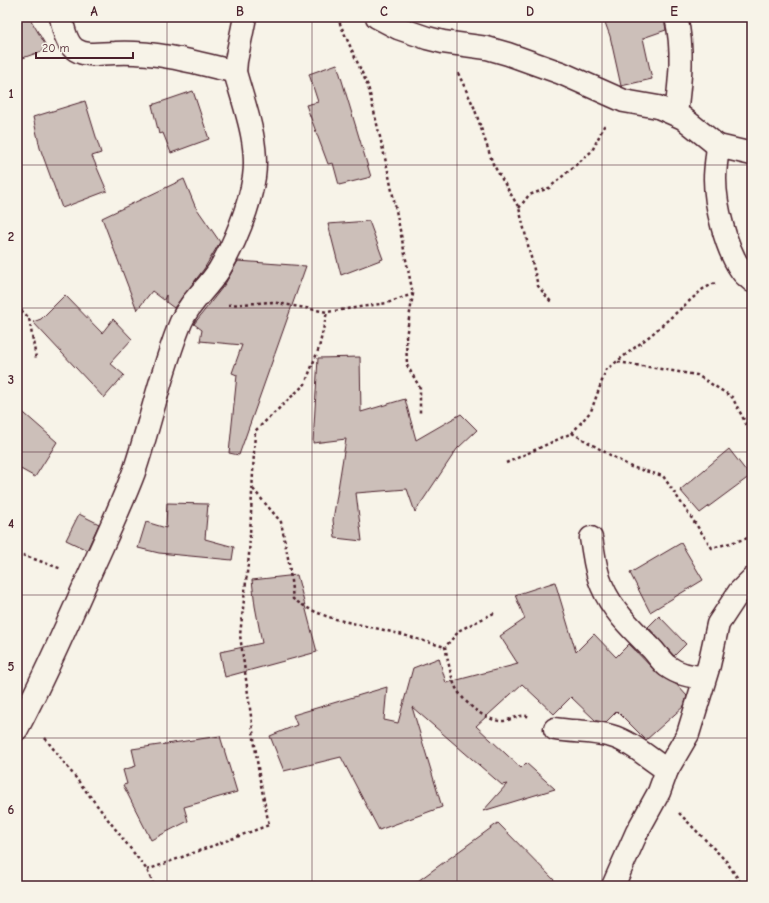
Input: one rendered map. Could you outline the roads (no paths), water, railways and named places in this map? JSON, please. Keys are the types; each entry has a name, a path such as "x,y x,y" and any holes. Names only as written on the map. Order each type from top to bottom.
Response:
{"street":[{"path":"61,17 67,39 74,49 85,55 134,52 156,54 236,72"},
{"path":"21,721 47,671 88,578 108,537 134,471 160,382 187,308 218,270 228,252 241,222 254,175 255,152 236,72 236,61 245,17"},
{"path":"377,17 398,28 443,42 487,48 560,73 624,101 645,104 676,114 707,135 718,146 752,154"},
{"path":"676,17 681,41 682,61 676,114"},
{"path":"718,146 715,178 716,199 721,222 733,255 746,276"},
{"path":"592,538 596,568 601,584 609,600 621,615 667,666 683,674 694,677 704,677"},
{"path":"613,886 636,832 659,792 667,770 688,734 718,624 739,592 752,579"},
{"path":"555,729 612,736 636,748 647,758 667,770"}]}
